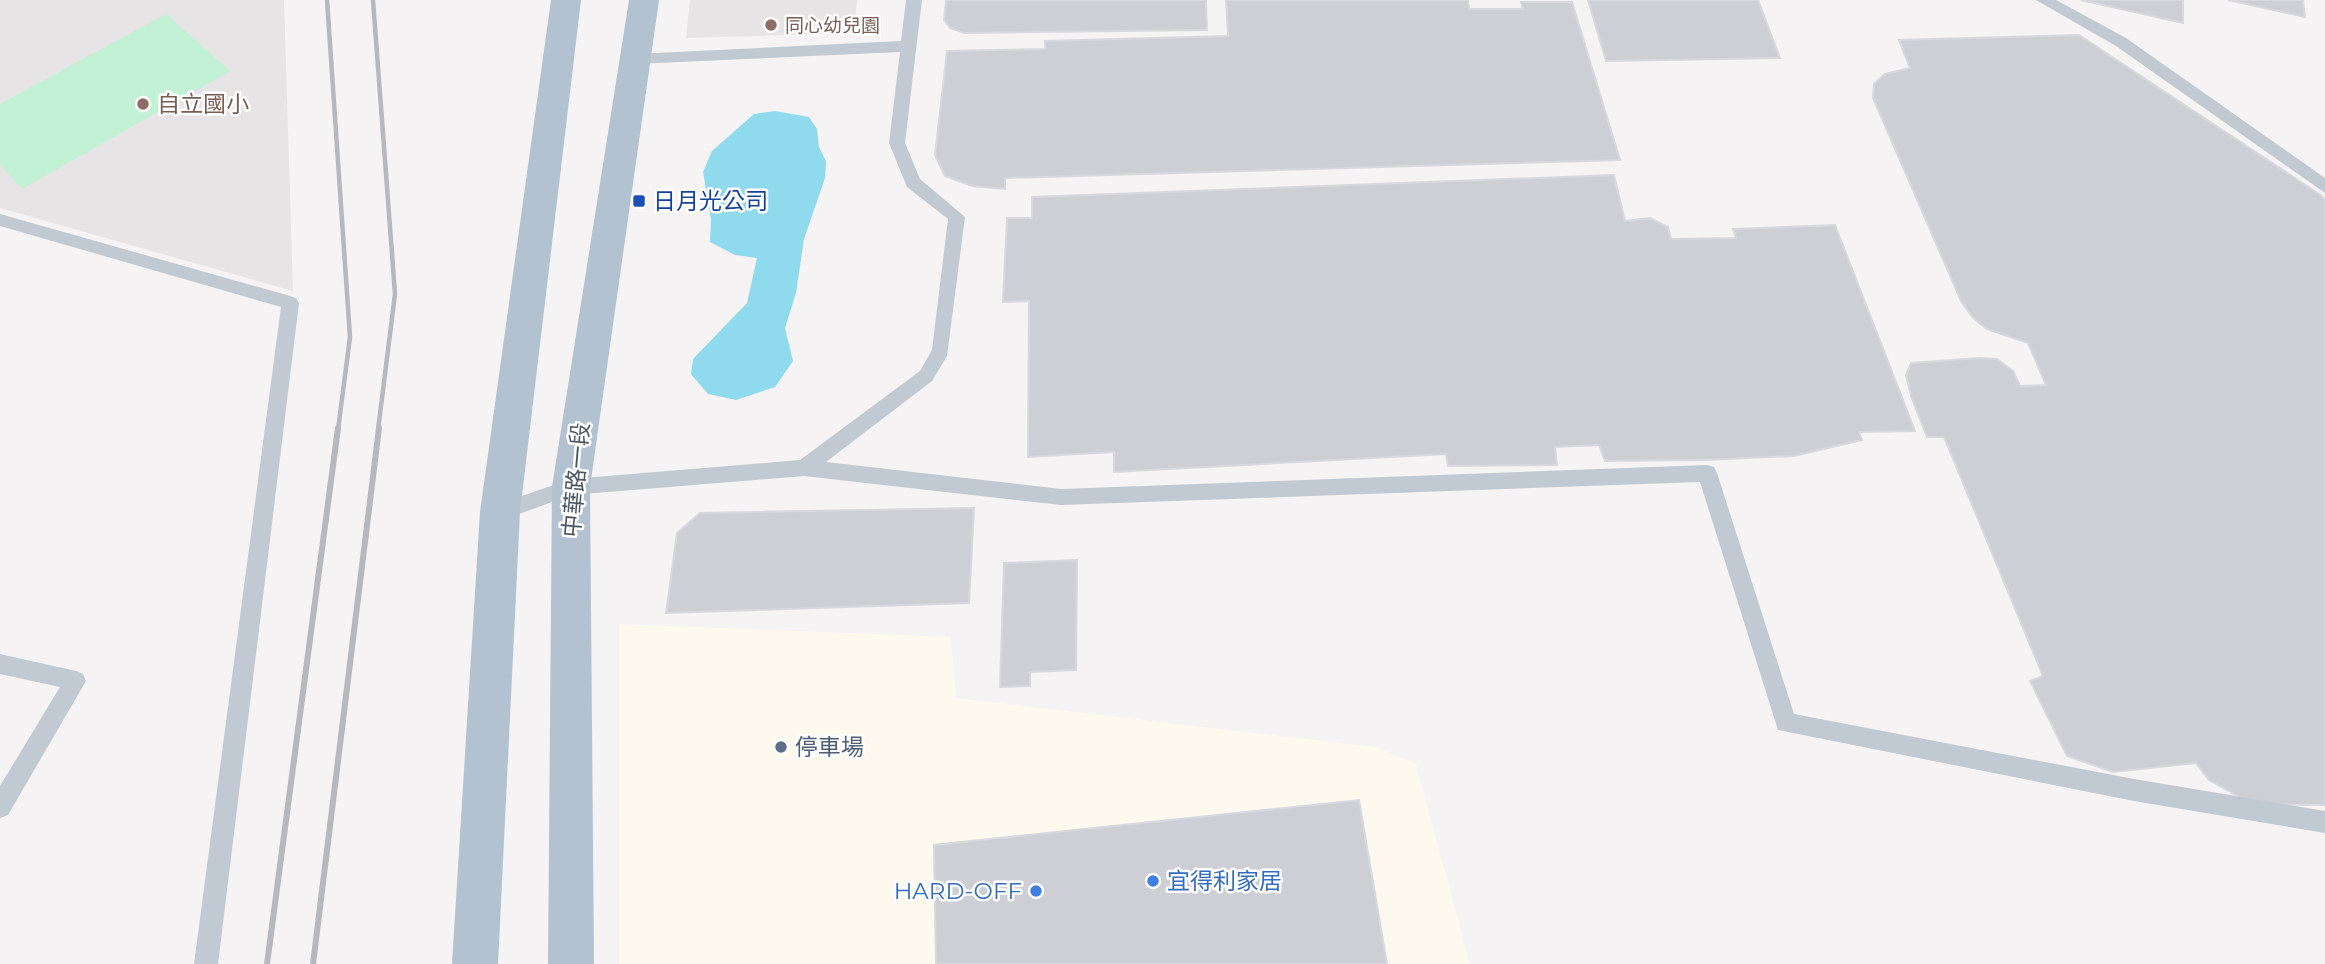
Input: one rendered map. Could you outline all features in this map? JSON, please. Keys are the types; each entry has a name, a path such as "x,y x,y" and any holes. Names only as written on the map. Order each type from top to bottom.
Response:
{"main road":[{"path":"475,964 500,512 566,0"},
{"name":"中華路一段","path":"571,964 571,487 644,0"}],"lane":[{"path":"804,468 926,376 941,351 957,217 913,183 897,142 914,0"},
{"path":"2044,0 2121,42 2325,187"},
{"path":"635,59 907,47"},
{"path":"0,219 290,303 206,964"},
{"path":"500,512 571,487 804,468 1061,497 1707,473 1786,723 2134,790 2325,822"},
{"path":"0,664 76,681 0,807"}],"shaded area":[{"name":"自立國小","path":"0,0 284,0 293,291 0,208"},
{"name":"同心幼兒園","path":"690,0 857,0 854,33 686,38"},
{"path":"619,624 951,637 956,698 1375,747 1416,764 1470,964 619,964"}],"green space":[{"path":"166,14 230,71 22,189 0,165 0,104"}],"water":[{"path":"775,111 809,117 817,129 819,147 826,161 825,178 804,239 796,293 785,328 793,361 775,387 736,400 708,394 691,374 693,359 747,303 757,258 735,255 710,242 711,219 703,172 712,151 754,114"}],"building":[{"path":"946,0 1206,0 1207,30 964,33 950,28 944,20"},
{"path":"1226,0 1468,0 1469,9 1523,9 1521,2 1572,2 1620,160 1005,178 1005,189 972,186 945,176 935,155 947,51 1045,49 1045,41 1228,36"},
{"path":"1588,0 1758,0 1780,58 1606,61"},
{"path":"2081,0 2183,0 2183,23"},
{"path":"2228,0 2303,0 2305,17"},
{"path":"2079,35 2325,200 2325,805 2252,804 2209,780 2196,763 2113,772 2067,756 2030,681 2043,676 1944,437 1927,437 1911,396 1906,375 1911,363 1997,359 2013,371 2020,386 2046,385 2028,343 1987,329 1973,318 1961,301 1873,98 1874,84 1885,74 1910,68 1899,40"},
{"path":"1614,175 1625,221 1650,218 1668,227 1671,239 1736,238 1733,229 1835,225 1915,431 1859,432 1862,440 1794,456 1704,460 1605,461 1599,445 1555,447 1557,465 1448,466 1446,454 1114,472 1114,452 1028,457 1029,301 1003,302 1007,218 1032,218 1032,197"},
{"path":"974,508 969,603 666,613 677,533 700,513"},
{"path":"1077,560 1076,670 1030,672 1030,686 1000,687 1004,563"},
{"name":"宜得利家居","path":"1359,800 1387,964 936,964 934,845"}],"railway":[{"path":"327,0 350,337 338,430"},
{"path":"373,0 395,294 378,430"},
{"path":"267,964 338,428"},
{"path":"313,964 379,428"}],"place":[{"name":"同心幼兒園","path":"771,25"},
{"name":"自立國小","path":"143,104"},
{"name":"日月光公司","path":"639,201"},
{"name":"停車場","path":"781,747"},
{"name":"宜得利家居","path":"1153,881"},
{"name":"HARD-OFF","path":"1036,891"}]}
